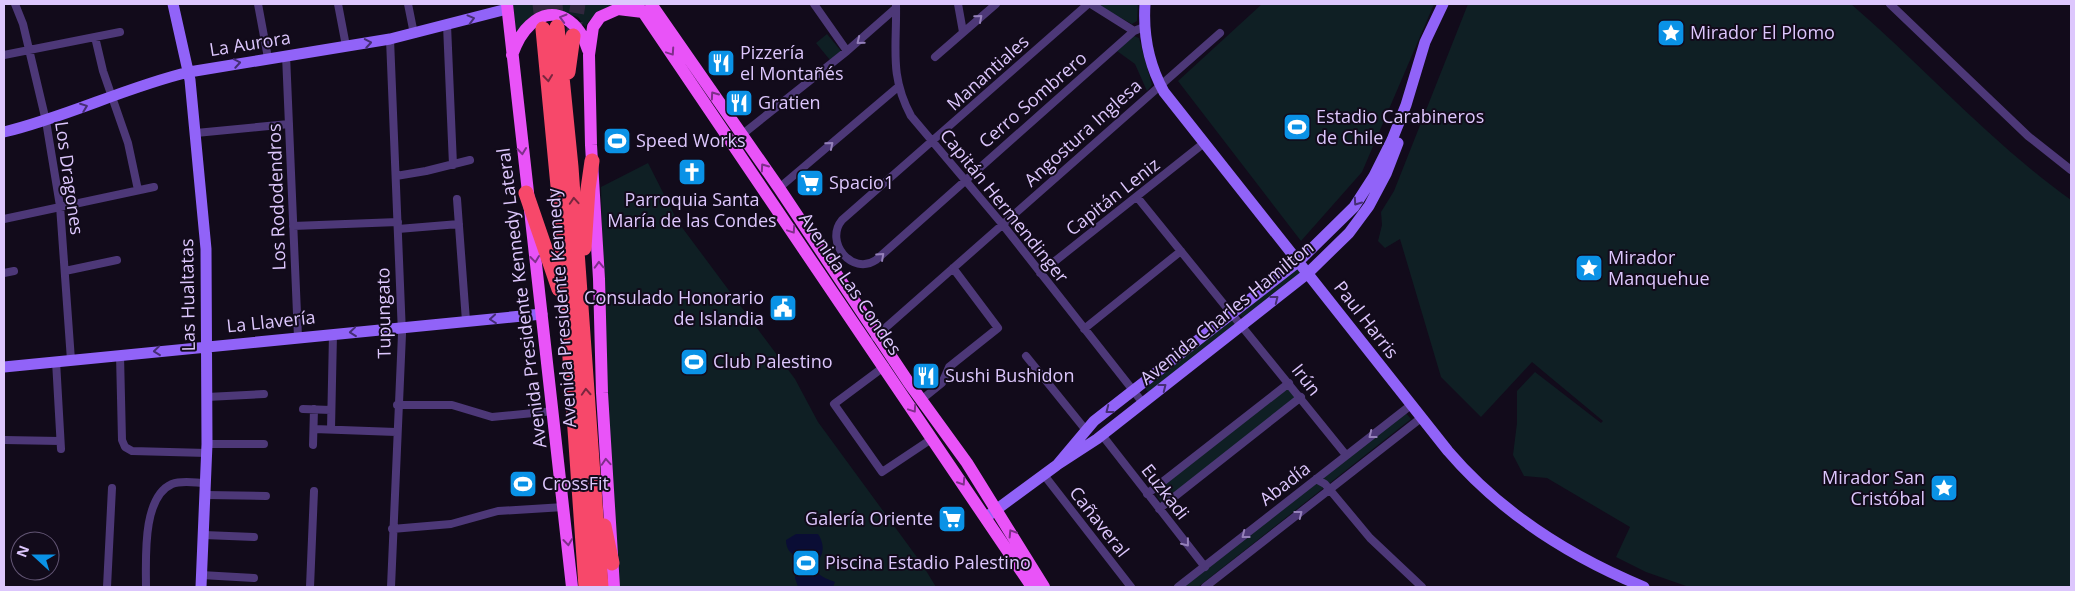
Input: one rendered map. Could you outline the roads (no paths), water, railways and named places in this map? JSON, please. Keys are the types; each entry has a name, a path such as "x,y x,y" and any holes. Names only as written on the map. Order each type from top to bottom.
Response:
{"highway":[{"name":"Avenida Presidente Kennedy","path":"586,587 550,28 566,108 580,284 591,471 601,587"},
{"path":"566,108 572,36"},
{"path":"580,284 592,161"},
{"path":"526,193 567,314"},
{"path":"591,471 612,563"}],"main road":[{"path":"614,587 592,161 589,55 593,27 600,17 618,9 643,6"},
{"name":"Avenida Las Condes","path":"643,6 737,138 873,339 921,400 997,510 1044,587"},
{"name":"Avenida Presidente Kennedy Lateral","path":"507,7 526,193 554,411 572,587"},
{"path":"512,55 528,26 538,18 552,16 563,17 575,24 584,38 589,55"},
{"name":"Avenida Las Condes","path":"737,138 779,188 828,260 873,339 885,366 1032,587"}],"street":[{"name":"Los Dragones","path":"15,4 29,50 46,121 60,206 71,360"},
{"name":"Las Hualtatas","path":"173,4 189,72 206,249 207,448 201,587"},
{"path":"258,4 268,58"},
{"path":"338,4 346,46"},
{"path":"408,4 414,34"},
{"path":"814,4 847,51"},
{"path":"958,4 963,32"},
{"path":"935,57 996,4"},
{"name":"Manantiales","path":"841,250 835,240 836,231 840,223 1090,4 1139,29"},
{"name":"Paul Harris","path":"1145,4 1139,29 1160,86 1448,451 1474,480 1528,524 1586,561 1644,587"},
{"name":"Avenida Charles Hamilton","path":"985,518 1057,465 1100,437 1307,274 1349,233 1377,194 1397,146 1406,105 1425,42 1443,4"},
{"path":"1890,4 2028,136 2071,170"},
{"path":"737,138 847,51 896,6"},
{"name":"Capitán Hermendinger","path":"896,6 894,58 898,88 911,116 1003,225 1132,392 1143,403"},
{"name":"La Aurora","path":"4,132 46,121 113,96 189,72 390,39 447,25 507,7"},
{"path":"447,25 454,164"},
{"name":"Cerro Sombrero","path":"841,250 855,264 864,265 872,263 1139,29"},
{"path":"4,54 120,32"},
{"name":"Angostura Inglesa","path":"873,339 1220,33"},
{"path":"94,37 103,71 128,143 138,190"},
{"name":"Tupungato","path":"390,39 402,327 396,432 391,587"},
{"name":"Los Rododendros","path":"286,55 298,337"},
{"path":"779,188 898,88"},
{"name":"Avenida Charles Hamilton","path":"1057,465 1085,429 1298,262 1354,207 1374,176 1406,105"},
{"path":"196,133 289,124"},
{"name":"Capitán Leniz","path":"1040,273 1204,143"},
{"path":"396,176 470,160"},
{"path":"4,219 154,188"},
{"name":"Irún","path":"1137,197 1231,313 1243,324 1346,455"},
{"path":"457,199 466,321"},
{"path":"293,226 459,224"},
{"path":"828,260 841,250"},
{"path":"1084,329 1181,251"},
{"path":"65,271 117,260"},
{"path":"921,400 942,383 949,367 998,328 953,268"},
{"path":"4,273 14,271"},
{"name":"La Llavería","path":"4,367 542,314"},
{"path":"331,430 333,334"},
{"path":"120,355 122,440 125,447 132,451 264,444"},
{"path":"1026,356 1091,436 1100,437"},
{"path":"4,440 61,445 56,361"},
{"path":"885,366 834,404 882,472 933,438"},
{"path":"1147,494 1289,383"},
{"path":"207,397 264,394"},
{"path":"1159,509 1300,397"},
{"path":"398,405 452,405 480,416 492,417 554,411"},
{"name":"Abadía","path":"1178,587 1411,405"},
{"path":"302,409 331,410"},
{"path":"313,445 314,409"},
{"name":"Abadía","path":"1206,587 1421,418"},
{"path":"314,429 396,432"},
{"name":"Euzkadi","path":"1100,437 1204,567"},
{"name":"Cañaveral","path":"1044,475 1131,587"},
{"path":"1316,479 1323,482 1370,538 1422,587"},
{"path":"146,587 146,545 151,514 156,496 167,486 178,482 206,489 266,496"},
{"path":"107,587 112,488"},
{"path":"310,587 314,491"},
{"path":"392,529 451,524 498,511 564,507"},
{"path":"204,535 254,537"},
{"path":"1021,587 1023,573"},
{"path":"202,575 254,578"}],"tunnel":[{"path":"540,4 543,29"},
{"path":"555,4 557,27"},
{"path":"573,36 578,4"}],"place":[{"name":"Mirador El Plomo","path":"1671,33"},
{"name":"Pizzería el Montañés","path":"721,63"},
{"name":"Gratien","path":"739,103"},
{"name":"Estadio Carabineros de Chile","path":"1297,127"},
{"name":"Speed Works","path":"617,141"},
{"name":"Parroquia Santa María de las Condes","path":"692,172"},
{"name":"Spacio1","path":"810,183"},
{"name":"Mirador Manquehue","path":"1589,268"},
{"name":"Consulado Honorario de Islandia","path":"783,308"},
{"name":"Club Palestino","path":"694,362"},
{"name":"Sushi Bushidon","path":"926,376"},
{"name":"CrossFit","path":"523,484"},
{"name":"Mirador San Cristóbal","path":"1944,488"},
{"name":"Galería Oriente","path":"952,519"},
{"name":"Piscina Estadio Palestino","path":"806,563"}]}
